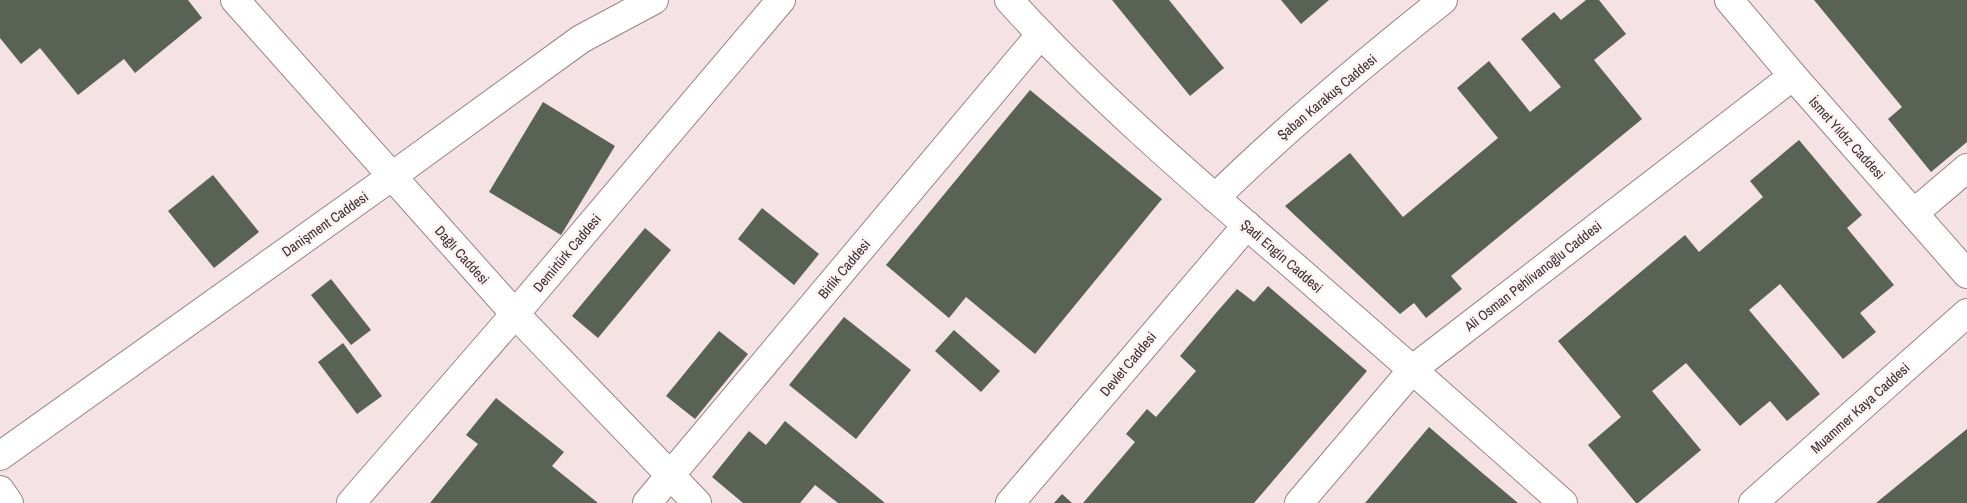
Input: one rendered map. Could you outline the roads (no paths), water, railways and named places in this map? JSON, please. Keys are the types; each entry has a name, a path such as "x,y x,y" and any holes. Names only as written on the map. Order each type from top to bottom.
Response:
{"street":[{"name":"Danişment Caddesi","path":"0,456 392,177 581,39 654,0"},
{"name":"Demirtürk Caddesi","path":"352,503 781,0"},
{"name":"Şaban Karakuş Caddesi","path":"1215,198 1314,106 1443,0"},
{"name":"İsmet Yıldız Caddesi","path":"1729,0 1793,76 1967,274"},
{"name":"Dağlı Caddesi","path":"248,4 392,177 515,314 697,503"},
{"name":"Şadi Engin Caddesi","path":"1019,4 1041,34 1101,94 1215,198 1563,503"},
{"name":"Birlik Caddesi","path":"647,503 1041,34"},
{"name":"Ali Osman Pehlivanoğlu Caddesi","path":"1300,503 1412,369 1793,76"},
{"path":"1914,213 1967,168"},
{"name":"Devlet Caddesi","path":"1010,503 1247,225"},
{"name":"Muammer Kaya Caddesi","path":"1753,503 1967,313"},
{"path":"0,490 9,503"}]}
